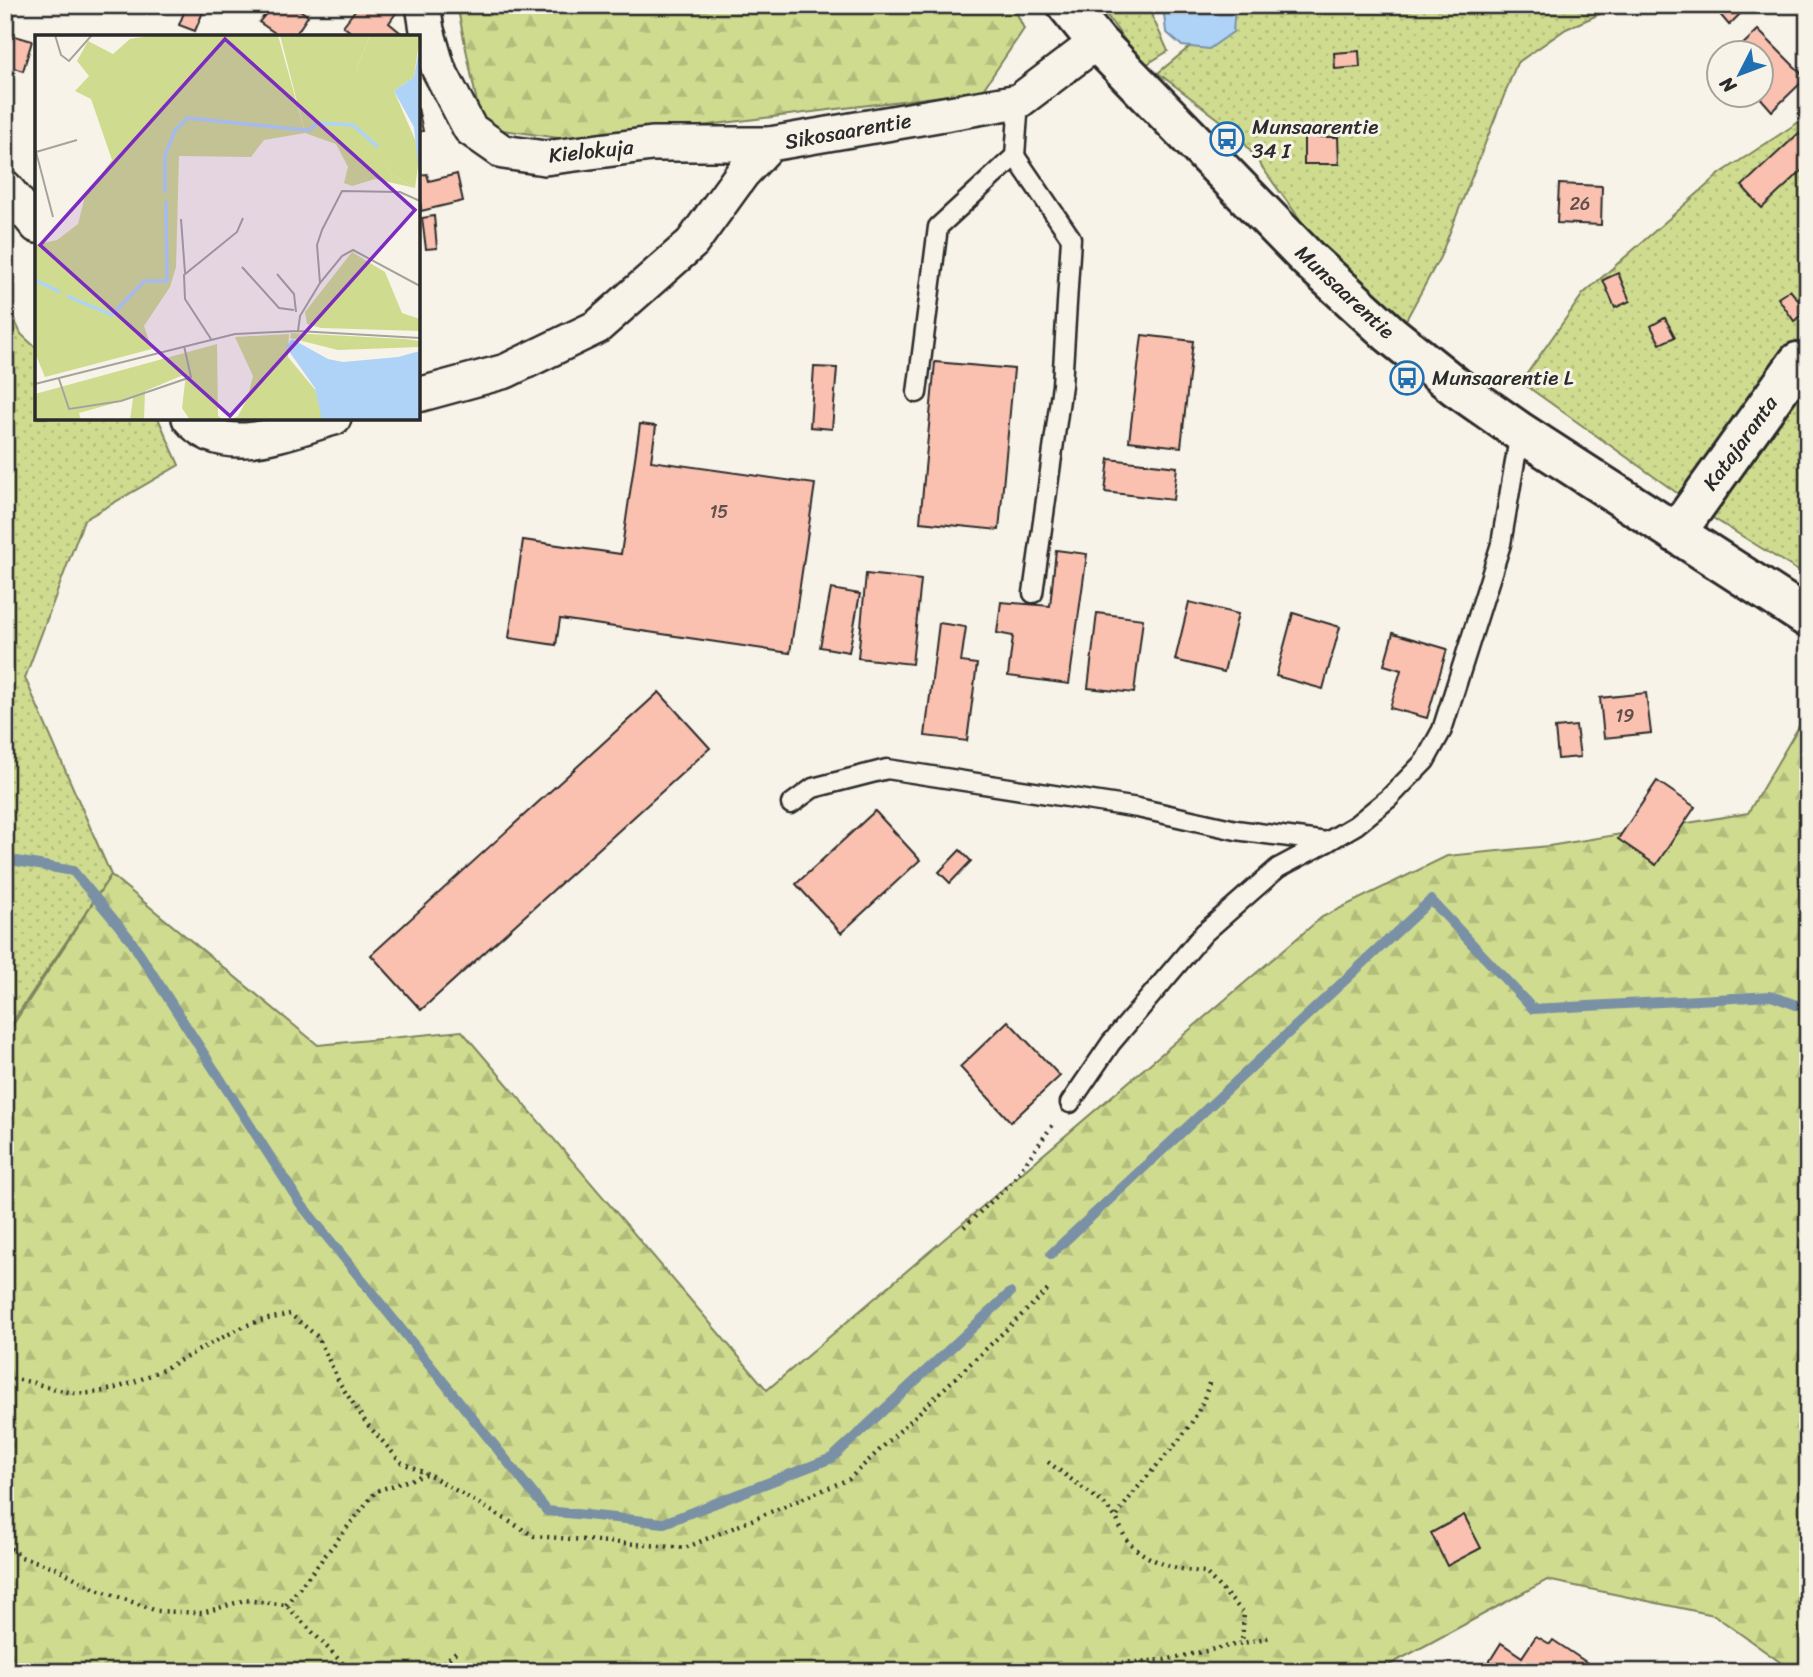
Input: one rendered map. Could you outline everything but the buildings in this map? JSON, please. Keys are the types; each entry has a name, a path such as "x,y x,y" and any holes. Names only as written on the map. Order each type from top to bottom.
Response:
{"street":[{"name":"Kielokuja","path":"423,5 427,30 439,68 470,129 503,152 545,158 652,144 770,144"},
{"name":"Munsaarentie","path":"1067,5 1097,42 1307,258 1390,334 1456,387 1520,432 1808,618"},
{"name":"Sikosaarentie","path":"420,394 506,371 597,327 692,243 742,174 770,144 1019,101 1097,42"},
{"path":"5,187 35,224"},
{"name":"Katajaranta","path":"1676,533 1798,362 1808,364"},
{"path":"190,420 195,426 225,440 258,439 327,420"}],"lane":[{"path":"1019,101 1015,156 1071,238 1062,385 1033,593"},
{"path":"918,393 938,227 1015,156"},
{"path":"1070,1103 1111,1043 1204,933 1278,869 1356,825 1389,798 1425,761 1442,730 1501,544 1520,432"},
{"path":"791,804 813,789 887,769 1138,808 1236,830 1326,842"}],"path":[{"path":"964,1227 1012,1182 1070,1103"},
{"path":"5,1379 16,1379 52,1390 89,1394 128,1383 246,1325 290,1314 318,1337 340,1384 367,1424 401,1462 428,1474 534,1536 685,1548 849,1479 1051,1287"},
{"path":"1116,1518 1129,1496 1171,1452 1205,1399 1209,1383"},
{"path":"1048,1462 1103,1503 1116,1518 1128,1542 1150,1557 1180,1570 1205,1572 1244,1613 1242,1643"},
{"path":"286,1605 376,1490 428,1474"},
{"path":"5,1544 21,1557 54,1567 94,1588 157,1611 202,1613 245,1600 286,1605 351,1672"},
{"path":"982,1672 1164,1660 1271,1637"},
{"path":"433,1672 456,1652"}],"green space":[{"path":"457,5 1013,5 1024,29 982,91 579,141 482,127"},
{"path":"1099,5 1147,5 1168,51 1144,66"},
{"path":"1240,5 1620,5 1566,29 1517,63 1440,257 1406,320 1313,237 1237,133 1158,73"},
{"path":"1808,116 1808,387 1795,396 1808,401 1808,577 1708,515 1521,382 1583,294 1721,173"},
{"path":"5,299 21,334 35,347 35,420 159,420 179,465 84,520 25,678 111,875 5,1033"},
{"path":"1808,711 1808,1672 1794,1672 1714,1615 1547,1580 1380,1670 1368,1672 5,1672 5,1037 111,875 318,1045 462,1031 767,1390 1322,917 1447,856 1549,846 1748,813"}],"water":[{"path":"1163,5 1235,5 1233,32 1209,49 1182,46 1166,32"}],"waterway":[{"path":"5,859 73,871 130,939 300,1203 547,1511 664,1523 832,1458 1010,1293"},
{"path":"1051,1254 1431,900 1533,1009 1771,996 1808,1009"}],"place":[{"name":"Munsaarentie 34 I","path":"1227,139"},
{"name":"Munsaarentie L","path":"1407,378"}]}
